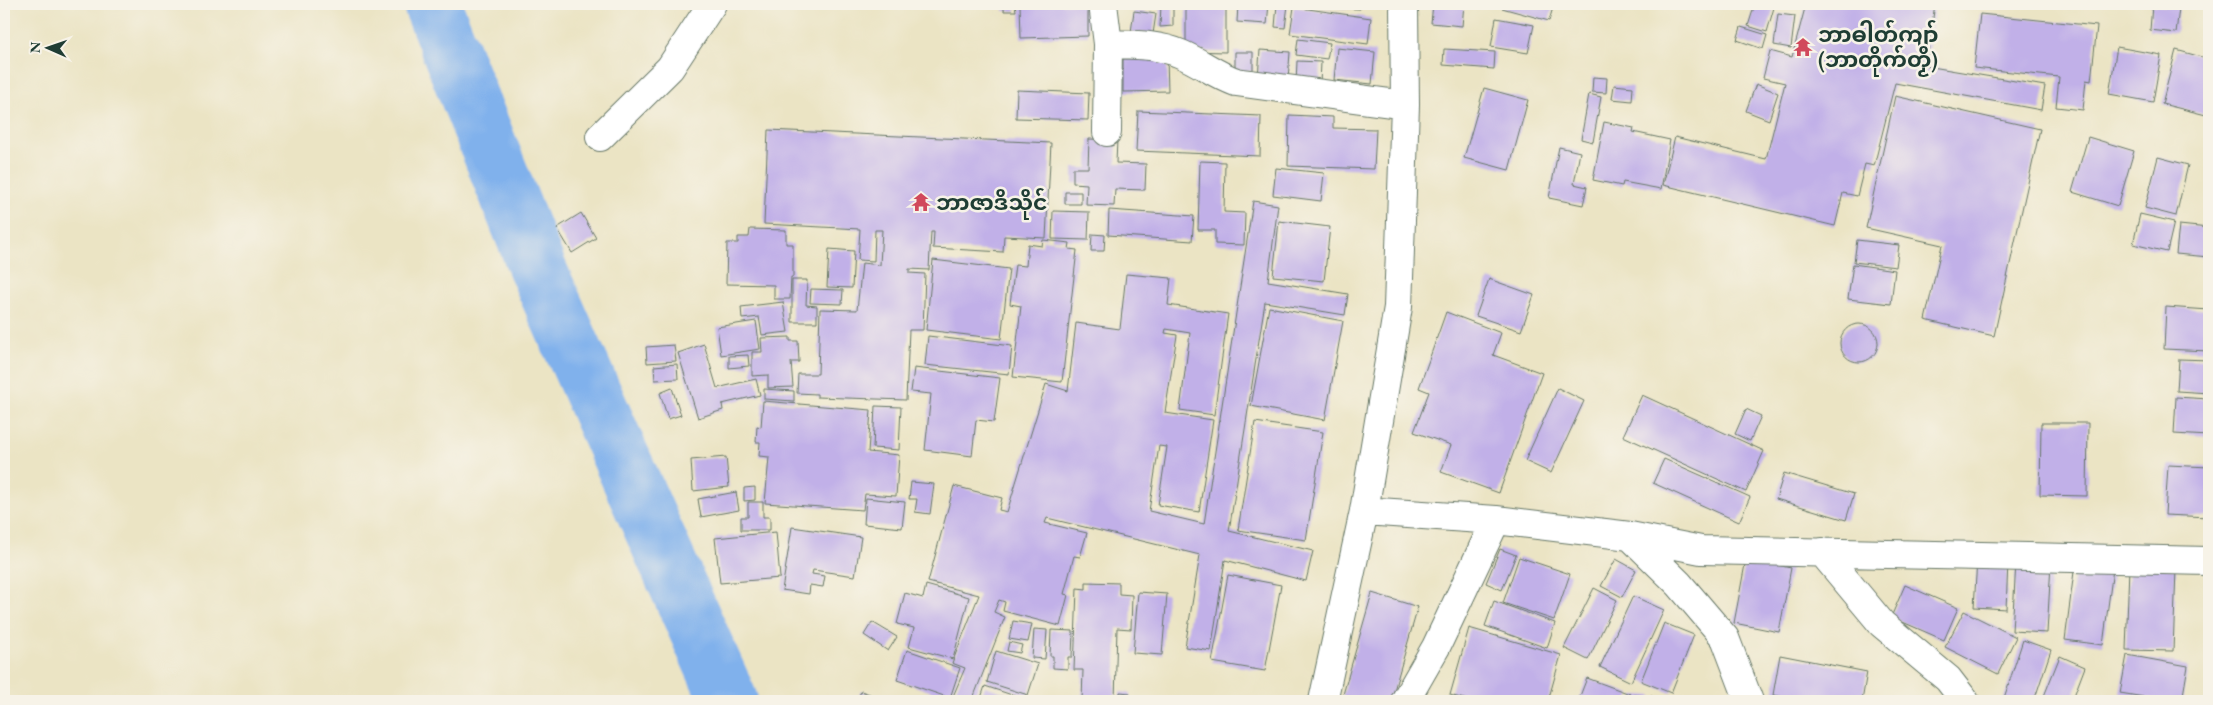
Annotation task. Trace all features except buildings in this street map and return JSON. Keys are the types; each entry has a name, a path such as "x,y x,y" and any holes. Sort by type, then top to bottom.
{"street":[{"path":"600,137 670,68 712,4"},
{"path":"1103,4 1108,44 1107,132"},
{"path":"1323,701 1364,511 1398,307 1405,105 1404,4"},
{"path":"1108,44 1153,46 1182,54 1218,75 1236,82 1405,105"},
{"path":"1364,511 1496,520 1630,536 1701,550 2209,561"},
{"path":"1405,701 1436,647 1496,520"},
{"path":"1630,536 1679,584 1725,638 1749,701"},
{"path":"1822,552 1882,624 1948,678 1965,701"}],"waterway":[{"path":"432,4 538,270 729,701"}],"place":[{"name":"ဘာဓါတ်ကျာ် (ဘာတိုက်တၟိ)","path":"1803,47"},
{"name":"ဘာဇာဒိသိုင်","path":"921,202"}]}
